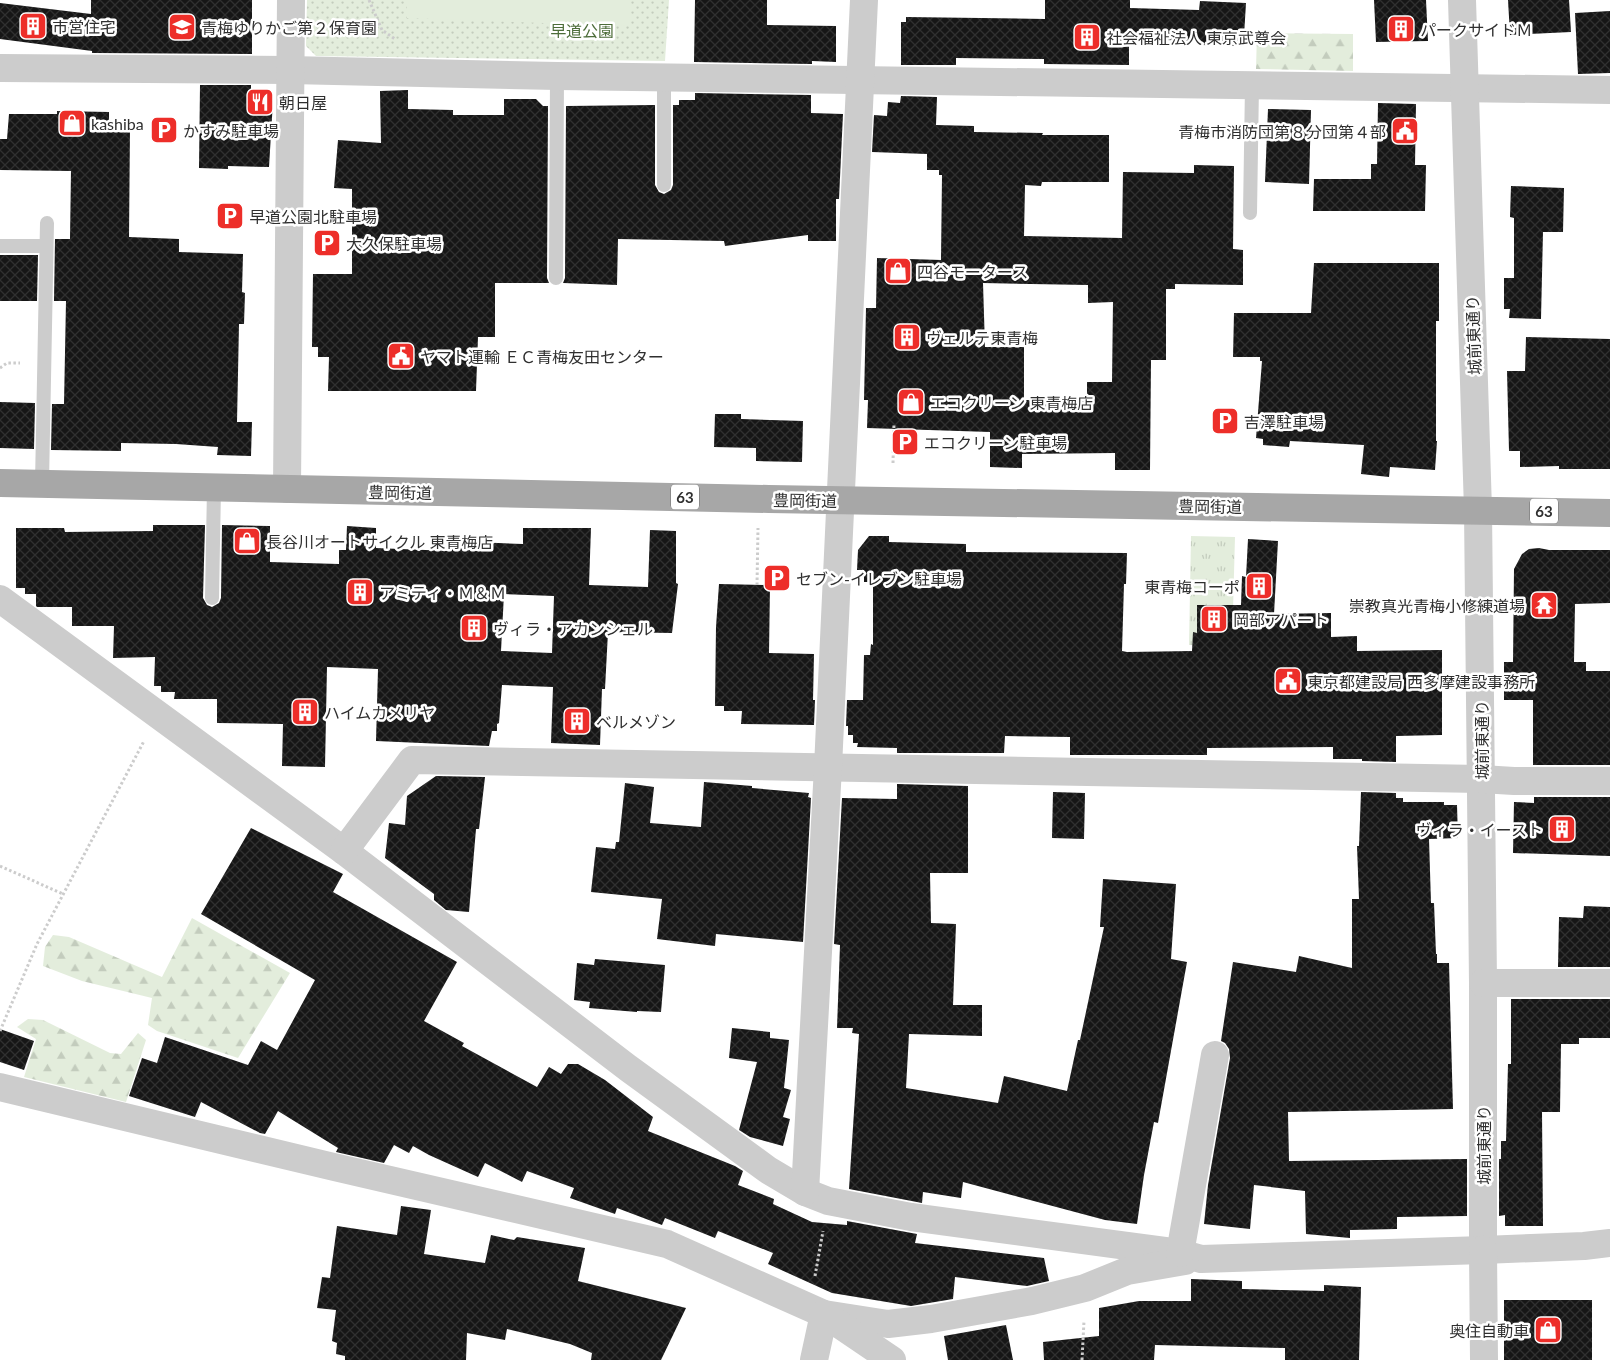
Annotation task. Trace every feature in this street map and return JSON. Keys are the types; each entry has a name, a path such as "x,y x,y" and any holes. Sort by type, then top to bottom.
{"main road":[{"name":"豊岡街道","path":"0,483 1610,513"}],"street":[{"path":"286,489 291,0"},
{"path":"817,1196 828,767 864,0"},
{"name":"城前東通り","path":"1462,0 1478,510 1483,983 1484,1360"},
{"path":"0,68 290,70 557,76 1610,90"},
{"path":"2,606 158,715 344,851 628,1068 768,1170 817,1196 911,1217 1191,1256 1483,1250 1584,1246 1610,1243"},
{"path":"344,851 412,760 1610,782"},
{"path":"1483,983 1610,983"},
{"path":"1191,1256 1215,1055"},
{"path":"0,1088 668,1244 824,1314 892,1360"},
{"path":"824,1314 888,1324 909,1322 1032,1301 1085,1288 1127,1271 1191,1256"},
{"path":"814,1360 824,1314"}],"lane":[{"path":"556,278 557,76"},
{"path":"664,77 664,185"},
{"path":"1250,213 1252,85"},
{"path":"42,483 47,223"},
{"path":"0,246 46,246"},
{"path":"212,598 214,488"}],"path":[{"path":"369,0 382,30 393,39 402,40"},
{"path":"893,463 894,424"},
{"path":"757,585 758,526"},
{"path":"0,1031 38,944 158,715"},
{"path":"0,866 64,894"},
{"path":"817,1196 813,1292 824,1314"},
{"path":"1082,1360 1085,1288"}],"green space":[{"name":"早道公園","path":"307,0 669,0 665,61 316,56 306,46"},
{"path":"407,0 630,0 629,26 407,18"},
{"path":"1257,33 1353,34 1353,71 1256,69"},
{"path":"1191,536 1235,537 1232,646 1189,645"},
{"path":"192,918 290,973 238,1058 157,1031 148,1025 152,998 82,981 43,966 45,947 53,935 69,937 162,977"},
{"path":"28,1019 43,1020 110,1053 121,1054 138,1033 146,1040 126,1102 24,1077 36,1039 17,1027"}],"building":[{"name":"青梅ゆりかご第２保育園","path":"91,0 252,0 252,54 92,53 92,51 0,39 0,3 91,14"},
{"path":"695,0 767,0 767,25 836,26 836,62 812,61 812,64 694,62"},
{"path":"1045,0 1130,0 1130,8 1199,10 1200,1 1246,3 1244,36 1238,36 1237,46 1201,45 1201,41 1129,39 1129,65 1044,64 1044,59 956,58 956,65 901,65 901,22 906,22 906,17 1045,19"},
{"name":"パークサイドＭ","path":"1374,0 1426,0 1428,41 1376,42"},
{"path":"1508,0 1569,0 1571,32 1510,35"},
{"path":"1610,11 1610,73 1578,74 1575,13"},
{"path":"200,85 251,85 251,90 261,90 273,101 269,167 228,166 228,169 199,168"},
{"path":"408,90 408,109 453,110 453,115 504,115 504,99 536,99 543,106 548,106 547,278 549,283 495,283 495,337 478,337 476,391 328,391 329,357 318,357 318,347 312,347 313,274 352,274 352,189 334,188 338,140 381,143 380,91"},
{"path":"695,93 811,95 811,113 843,114 839,199 836,199 836,241 808,241 808,235 725,246 724,241 618,239 617,285 563,283 565,278 566,106 655,105 655,185 659,192 664,194 671,190 673,185 673,105 679,105 679,100 695,100"},
{"path":"901,96 937,97 936,125 974,126 974,132 1109,135 1109,182 1042,182 1041,186 1025,185 1024,236 1122,238 1123,172 1194,173 1194,165 1234,166 1233,249 1243,250 1243,285 1175,284 1175,289 1166,289 1166,360 1151,360 1150,470 1115,470 1115,453 1022,454 1022,468 990,467 990,432 867,428 868,400 864,400 866,308 876,308 877,258 941,260 942,175 939,175 939,170 927,170 927,154 872,152 874,115 887,116 888,102 900,103","holes":["983,283 1088,285 1088,303 1113,302 1112,382 1087,382 1087,400 1024,400 1024,347 985,347"]},
{"path":"1378,103 1416,104 1415,165 1426,165 1425,211 1313,211 1314,179 1371,179 1371,164 1377,164"},
{"path":"1268,109 1311,110 1309,184 1265,182"},
{"path":"57,111 109,112 109,126 130,126 129,237 179,239 179,252 243,254 242,292 245,293 244,324 239,324 237,422 252,422 251,456 217,455 218,447 176,444 121,443 121,451 51,450 52,404 64,404 66,301 54,301 55,239 70,239 71,171 0,170 0,139 7,139 9,114 57,114"},
{"path":"1511,186 1564,188 1563,232 1543,232 1541,319 1509,318 1510,309 1504,309 1504,278 1514,278 1514,218 1510,217"},
{"path":"0,255 38,255 37,301 0,301"},
{"path":"1314,263 1439,263 1439,321 1436,321 1437,441 1435,470 1390,467 1389,477 1361,474 1364,445 1290,441 1289,447 1263,445 1263,439 1256,438 1262,361 1260,361 1260,357 1233,357 1234,313 1311,313"},
{"path":"1526,337 1610,339 1610,469 1559,469 1559,466 1520,467 1520,451 1509,451 1507,371 1525,371"},
{"path":"0,402 35,403 34,449 0,448"},
{"path":"715,414 741,414 741,419 803,421 802,462 756,461 756,448 714,447"},
{"path":"153,525 205,525 203,598 207,605 212,607 219,603 221,598 222,525 270,526 270,562 339,564 339,550 346,550 347,526 376,528 376,548 450,551 450,541 523,544 523,528 591,528 589,585 648,587 650,530 676,531 676,583 678,584 672,633 608,632 605,689 602,689 600,745 551,743 553,687 502,685 499,723 497,724 497,731 492,731 489,746 376,741 378,669 327,667 325,767 282,766 283,724 217,723 217,699 174,699 175,692 161,692 161,686 154,686 155,657 113,658 114,626 72,626 72,607 37,607 36,594 25,594 25,588 16,588 16,528 64,528 65,532 153,531","holes":["504,594 554,596 552,653 501,651"]},
{"path":"869,536 889,536 889,542 966,544 966,552 1127,553 1122,651 1127,652 1192,651 1193,632 1197,633 1197,605 1241,605 1242,576 1246,577 1248,539 1278,541 1274,614 1331,613 1331,637 1357,636 1357,651 1442,650 1442,735 1396,736 1396,762 1333,759 1333,747 1207,748 1207,755 1070,755 1070,737 1005,736 1004,753 897,753 897,748 857,747 858,743 853,743 853,735 848,735 848,726 846,726 847,700 863,700 864,655 870,655 871,644 873,645 873,582 864,582 864,570 857,570 858,550"},
{"path":"1529,549 1549,550 1610,550 1610,603 1575,604 1574,662 1586,662 1586,671 1610,671 1610,765 1533,765 1533,700 1504,700 1504,662 1513,662 1514,569 1522,554"},
{"path":"719,584 770,585 769,653 814,654 814,725 741,724 742,711 724,711 724,706 715,706 716,627"},
{"path":"436,776 485,777 479,829 476,829 469,912 446,910 434,900 434,894 385,858 389,823 405,825 407,796"},
{"path":"704,782 809,793 808,797 811,798 803,942 716,934 715,946 657,939 662,899 591,892 596,847 615,849 616,842 619,842 625,783 654,787 650,823 701,827"},
{"path":"897,784 968,786 968,873 930,873 931,923 956,924 953,1005 982,1005 982,1036 909,1034 906,1088 998,1103 1004,1076 1067,1091 1104,927 1100,927 1103,879 1176,884 1171,959 1187,962 1158,1123 1154,1122 1137,1224 1105,1220 963,1182 961,1198 923,1192 922,1203 849,1189 859,1034 852,1033 853,1028 837,1028 840,945 834,944 842,798 897,799"},
{"path":"1053,792 1085,793 1084,839 1052,838"},
{"path":"1361,792 1396,793 1396,798 1403,798 1403,802 1444,802 1444,805 1457,805 1458,838 1429,839 1431,903 1434,903 1437,963 1449,963 1453,1109 1288,1112 1289,1161 1467,1159 1467,1216 1397,1217 1397,1229 1350,1230 1350,1238 1306,1234 1305,1191 1254,1185 1250,1229 1204,1224 1208,1185 1230,1058 1229,1049 1221,1041 1233,962 1296,972 1299,956 1352,968 1352,899 1359,899 1357,846 1359,846"},
{"name":"ヴィラ・イースト","path":"1534,797 1610,797 1610,856 1513,853 1514,802 1534,803"},
{"path":"251,828 343,874 333,892 457,962 424,1021 464,1043 462,1046 537,1087 549,1067 561,1074 568,1064 578,1064 605,1080 653,1117 648,1131 735,1166 743,1171 738,1185 774,1199 773,1204 812,1222 847,1225 847,1221 917,1234 915,1243 1044,1258 1049,1281 1027,1286 955,1277 953,1299 911,1306 832,1293 768,1264 773,1253 718,1231 715,1238 665,1218 662,1225 617,1208 615,1214 570,1198 574,1188 527,1171 522,1182 485,1163 478,1177 413,1146 409,1153 394,1145 384,1163 336,1152 338,1148 278,1111 265,1134 201,1102 195,1117 129,1096 142,1058 157,1063 165,1037 248,1065 261,1041 277,1050 315,980 201,914"},
{"path":"1584,906 1610,907 1610,967 1558,967 1559,917 1583,918"},
{"path":"595,959 665,965 661,1012 589,1008 590,1002 574,1000 577,963 594,965"},
{"path":"1511,999 1610,999 1610,1038 1579,1038 1579,1044 1561,1044 1560,1112 1542,1112 1543,1226 1505,1226 1505,1215 1499,1216 1499,1159 1501,1159 1501,1141 1506,1141 1508,1064 1511,1064"},
{"path":"732,1028 770,1032 770,1038 789,1040 784,1088 791,1090 783,1117 790,1119 783,1146 750,1137 739,1130 757,1062 729,1058"},
{"path":"0,1029 34,1041 24,1070 0,1062"},
{"path":"401,1206 431,1210 424,1254 485,1263 491,1235 514,1240 517,1237 585,1248 578,1281 686,1308 661,1360 591,1360 592,1353 570,1344 507,1329 505,1340 467,1333 466,1360 345,1360 345,1356 336,1354 337,1343 332,1341 336,1310 317,1308 322,1277 330,1278 337,1226 397,1235"},
{"path":"1191,1279 1242,1281 1242,1289 1324,1291 1324,1285 1361,1287 1359,1360 1285,1360 1285,1348 1155,1345 1154,1360 1044,1360 1043,1342 1099,1336 1099,1308 1139,1301 1191,1301"},
{"name":"奥住自動車","path":"1504,1300 1592,1300 1592,1360 1504,1360"},
{"path":"1006,1325 1013,1360 948,1360 944,1336"}],"place":[{"name":"市営住宅","path":"33,26"},
{"name":"青梅ゆりかご第２保育園","path":"182,27"},
{"name":"パークサイドＭ","path":"1401,29"},
{"name":"社会福祉法人 東京武尊会","path":"1087,37"},
{"name":"朝日屋","path":"260,102"},
{"name":"kashiba","path":"72,123"},
{"name":"かすみ駐車場","path":"164,130"},
{"name":"青梅市消防団第８分団第４部","path":"1405,131"},
{"name":"早道公園北駐車場","path":"230,216"},
{"name":"大久保駐車場","path":"327,243"},
{"name":"四谷モータース","path":"898,271"},
{"name":"ヴェルテ東青梅","path":"907,337"},
{"name":"ヤマト運輸 ＥＣ青梅友田センター","path":"401,356"},
{"name":"エコクリーン 東青梅店","path":"911,402"},
{"name":"吉澤駐車場","path":"1225,421"},
{"name":"エコクリーン駐車場","path":"905,442"},
{"name":"長谷川オートサイクル 東青梅店","path":"247,541"},
{"name":"セブン-イレブン駐車場","path":"777,578"},
{"name":"東青梅コーポ","path":"1259,586"},
{"name":"アミティ・Ｍ＆Ｍ","path":"360,592"},
{"name":"崇教真光青梅小修練道場","path":"1544,605"},
{"name":"岡部アパート","path":"1214,619"},
{"name":"ヴィラ・アカンシェル","path":"474,628"},
{"name":"東京都建設局 西多摩建設事務所","path":"1288,681"},
{"name":"ハイムカメリヤ","path":"305,712"},
{"name":"ベルメゾン","path":"577,721"},
{"name":"ヴィラ・イースト","path":"1562,829"},
{"name":"奥住自動車","path":"1548,1330"}]}
